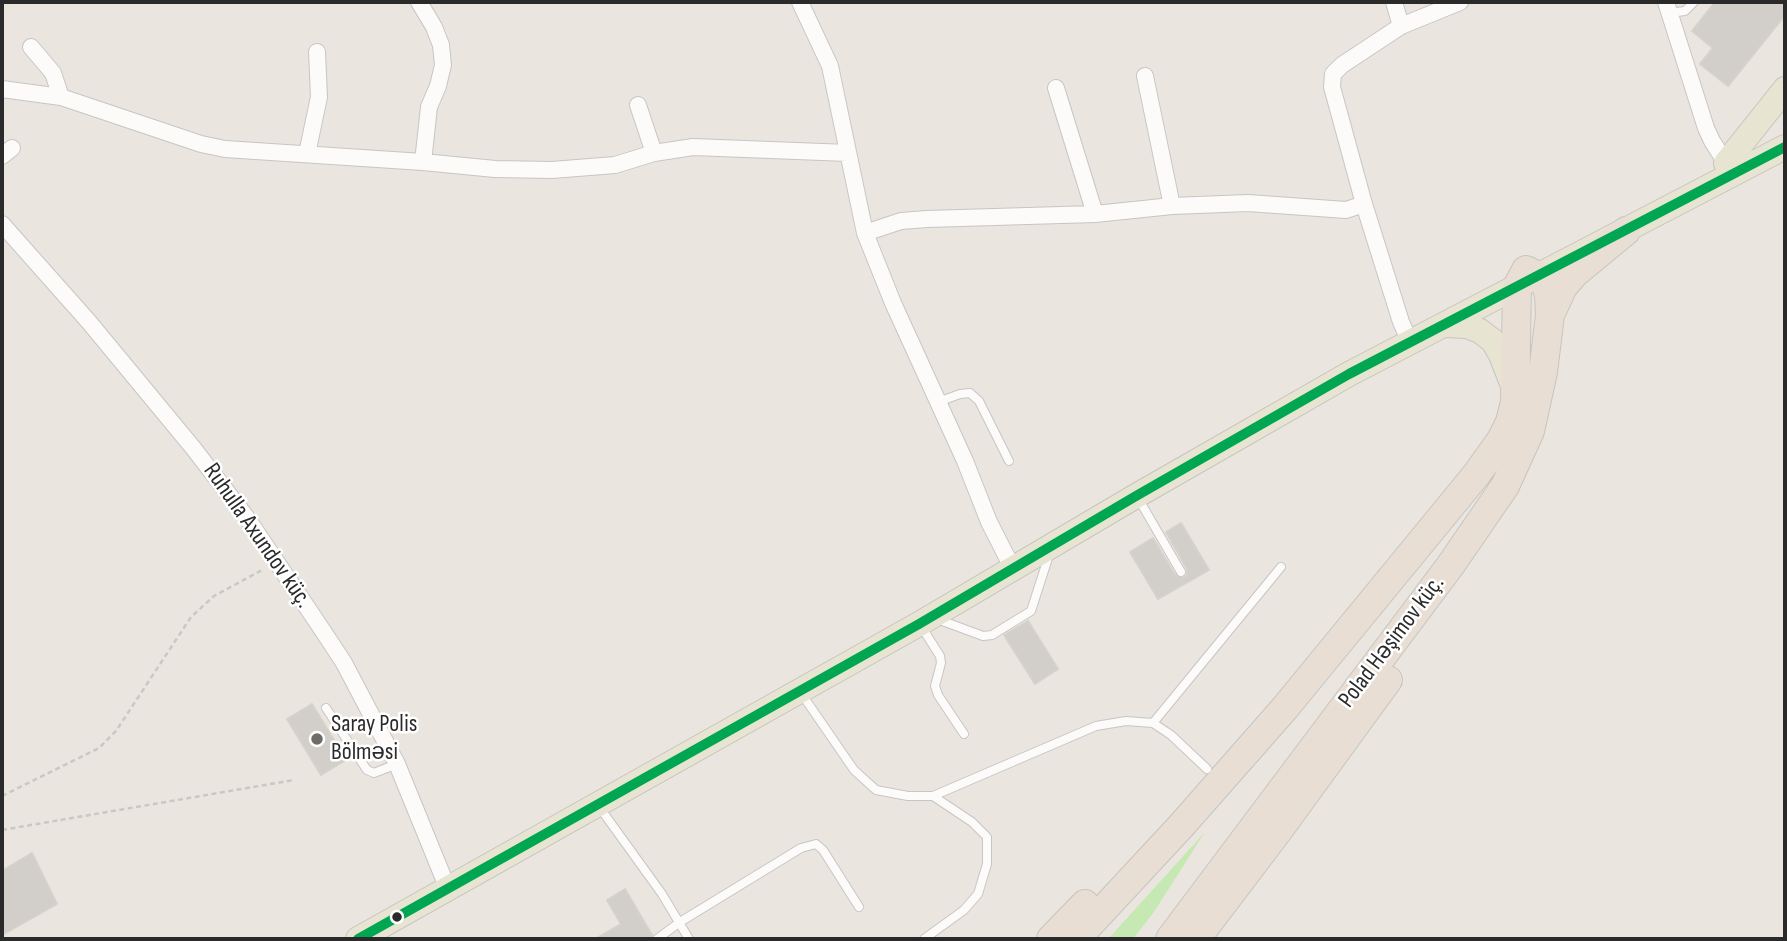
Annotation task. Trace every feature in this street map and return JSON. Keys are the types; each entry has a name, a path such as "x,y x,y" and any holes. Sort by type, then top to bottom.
{"highway":[{"path":"1550,315 1563,287 1574,274 1626,231"},
{"path":"1526,270 1543,279 1549,295 1550,315"},
{"name":"Polad Həşimov küç.","path":"1076,939 1181,827 1284,709 1476,475 1501,440 1510,422 1515,392 1515,297 1526,270"},
{"name":"Polad Həşimov küç.","path":"1170,939 1450,566 1506,486 1530,431 1543,372 1550,315"},
{"path":"1196,939 1430,622 1481,537 1506,486"},
{"path":"1051,939 1422,540"}],"main road":[{"path":"1726,163 1785,89"},
{"path":"359,939 925,620 1136,496 1415,339 1526,270 1785,131"},
{"path":"1415,339 1785,147"},
{"path":"1443,326 1467,326 1480,331 1493,341 1506,365 1515,392"}],"street":[{"path":"419,2 434,27 441,46 443,65 429,107 423,162"},
{"path":"800,2 830,66 865,233 989,522 1013,569"},
{"path":"1394,2 1401,26"},
{"path":"1415,339 1401,322 1364,204 1332,87 1333,74 1342,65 1401,26 1460,2"},
{"path":"1667,8 1706,128 1726,163"},
{"path":"31,47 53,72 61,97"},
{"path":"307,154 319,97 317,52"},
{"path":"1145,76 1172,206"},
{"path":"1056,88 1095,214"},
{"path":"2,89 61,97 201,144 225,149 495,169 552,170 615,165 654,153 693,147 848,153"},
{"path":"638,105 654,153"},
{"path":"865,233 901,221 927,219 1095,214 1172,206 1248,203 1346,210 1364,204"},
{"name":"Ruhulla Axundov küç.","path":"2,225 89,322 194,449 277,562 344,663 397,764 448,889"}],"lane":[{"path":"1667,8 1685,11 1694,2"},
{"path":"938,402 970,393 979,401 1009,461"},
{"path":"1136,496 1181,572"},
{"path":"925,620 983,636 992,635 1031,611 1052,546"},
{"path":"1153,723 1281,567"},
{"path":"925,620 940,656 941,663 935,686 938,695 964,734"},
{"path":"800,691 854,770 876,790 908,796 933,796 1096,726 1126,721 1153,723 1208,769"},
{"path":"326,708 367,770 374,773 397,764"},
{"path":"924,939 964,910 978,894 987,864 987,836 972,822 933,796"},
{"path":"598,805 680,922 689,939"},
{"path":"657,939 801,848 816,844 823,850 859,907"}],"path":[{"path":"2,796 99,748 116,732 191,617 214,596 277,562"},
{"path":"2,830 294,780"}],"green space":[{"path":"1205,832 1154,912 1133,939 1108,939"}],"building":[{"path":"1715,2 1785,2 1785,15 1728,86 1700,64 1713,48 1692,31"},
{"path":"1181,523 1209,570 1158,599 1130,552 1153,538 1175,575 1184,578 1187,569 1166,532"},
{"path":"1028,621 1058,669 1035,684 1004,635"},
{"path":"312,704 346,760 321,775 287,719"},
{"path":"32,853 57,904 2,935 2,871"},
{"path":"625,889 652,935 651,939 595,939 621,924 607,900"}],"transit line":[{"path":"358,939 919,624 1349,374 1785,147"}],"place":[{"name":"Saray Polis Bölməsi","path":"317,739"}]}
